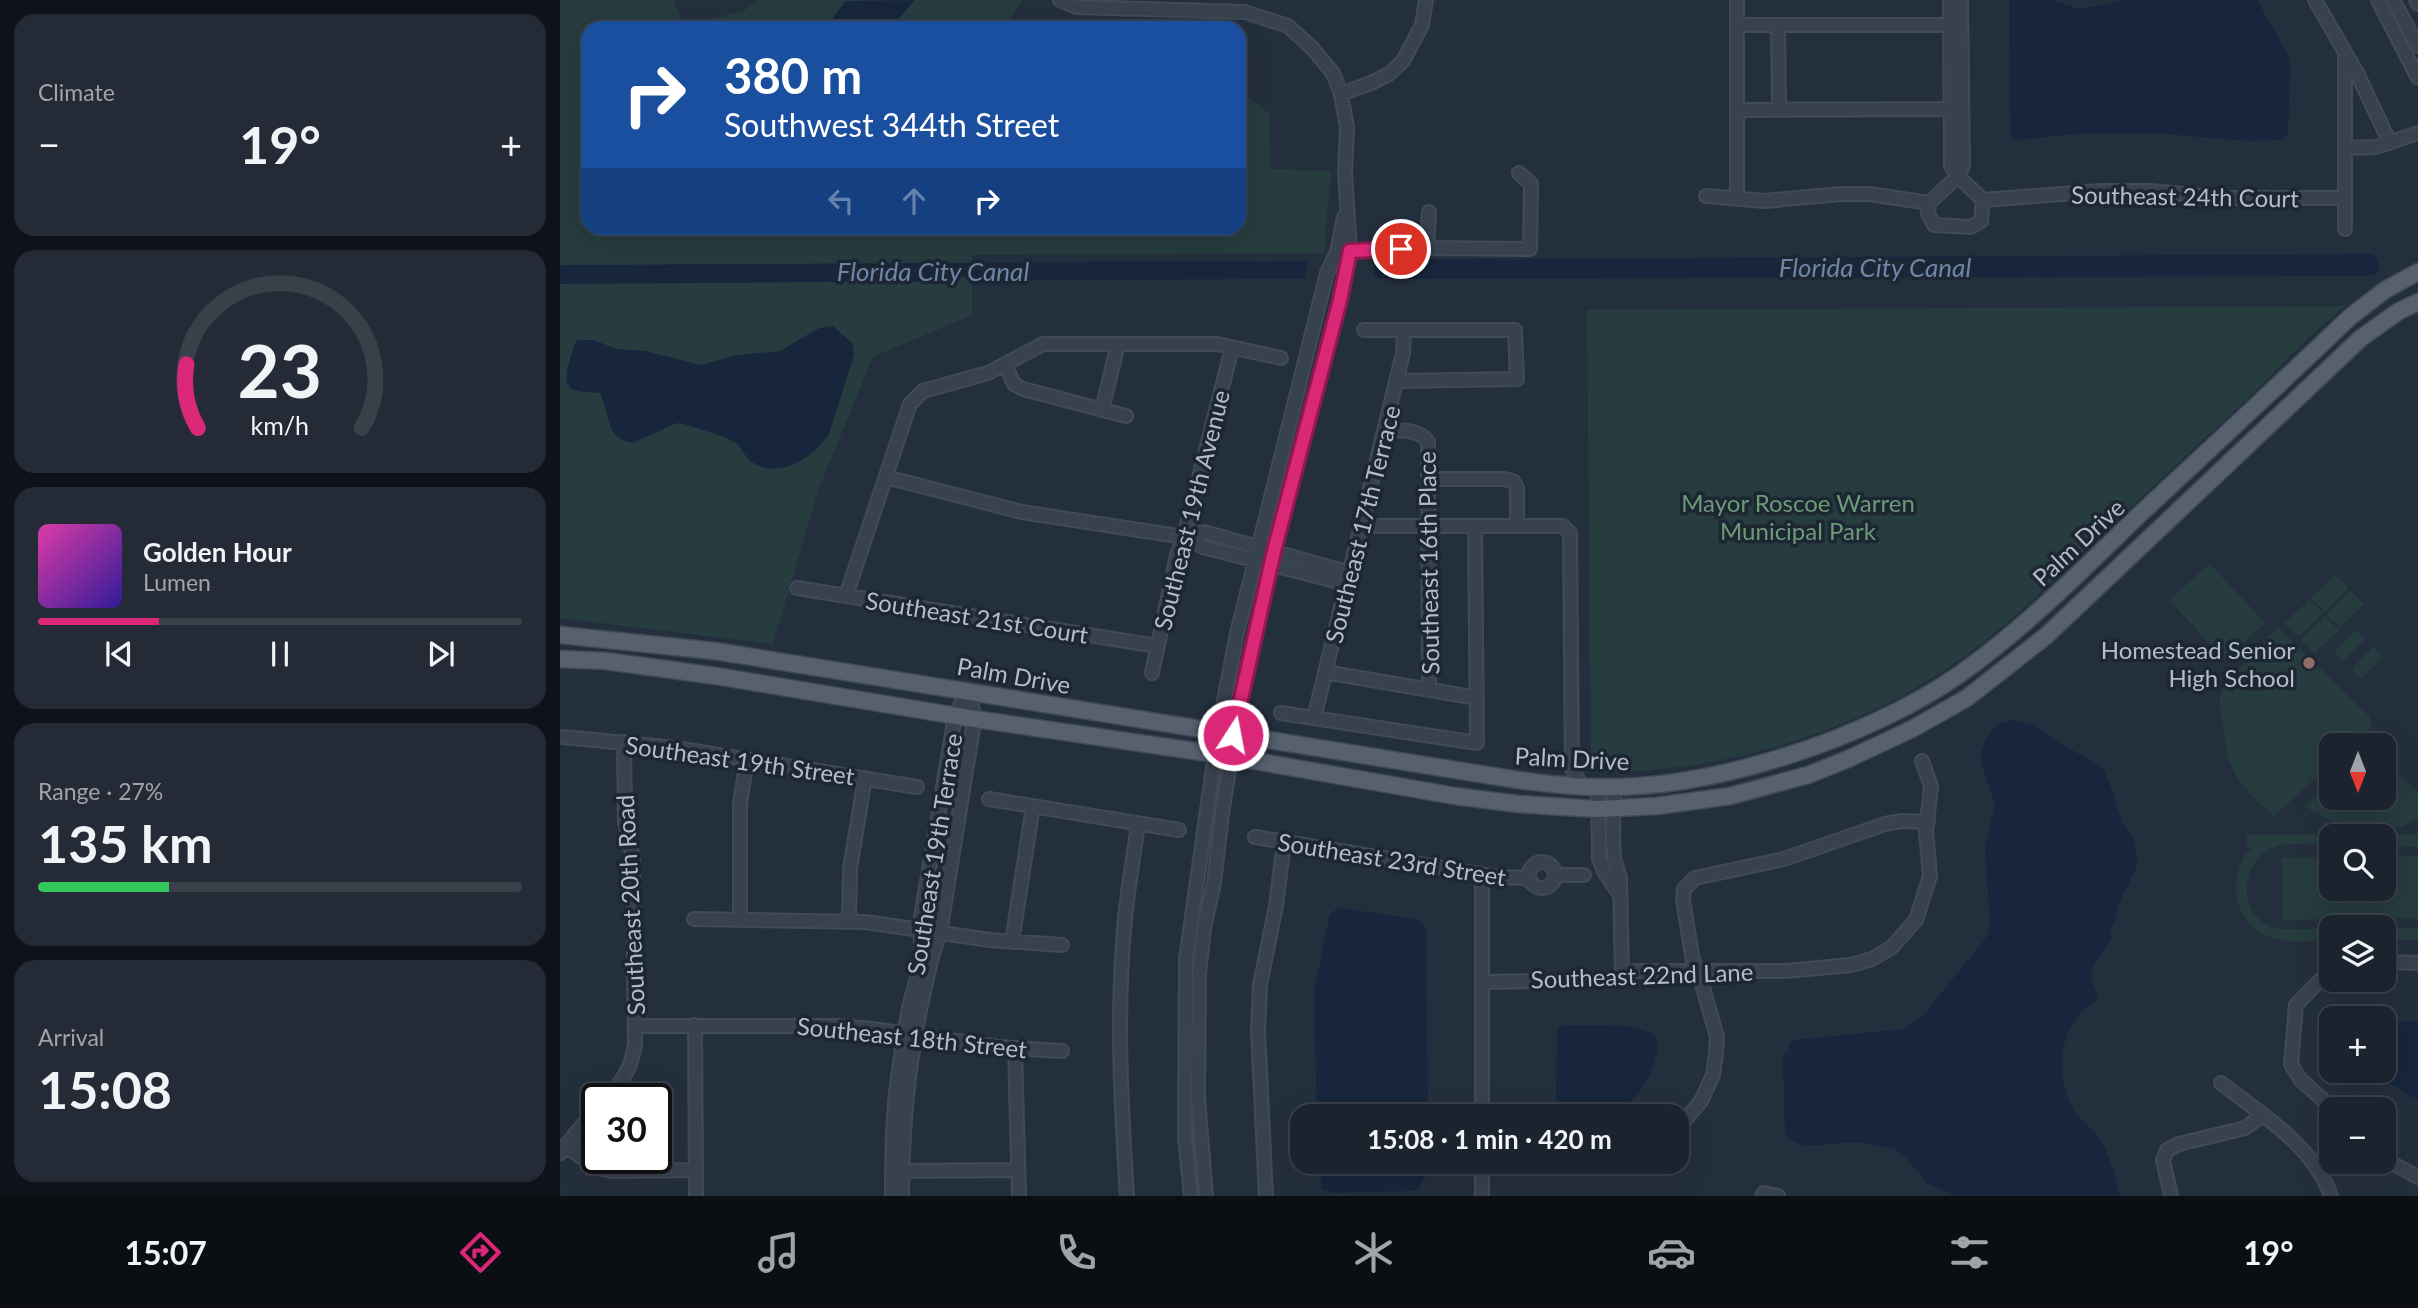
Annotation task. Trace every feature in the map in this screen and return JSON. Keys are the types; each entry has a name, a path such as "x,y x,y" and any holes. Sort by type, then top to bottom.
{"main road":[{"name":"Palm Drive","path":"560,635 715,651 1457,771 1562,784 1598,787 1660,783 1710,775 1797,754 1903,708 1960,674 2029,620 2350,317 2389,288 2418,272"},
{"path":"2389,288 2402,309"},
{"name":"Palm Drive","path":"560,659 607,661 716,676 1518,804 1606,809 1657,806 1730,796 1808,775 1902,734 1967,698 2046,636 2361,338 2402,309 2418,302"}],"street":[{"path":"1060,0 1076,7 1114,4 1245,12 1289,26 1334,73 1341,94 1347,127 1347,204 1340,300 1226,733"},
{"path":"1341,94 1380,78 1404,61 1422,25 1426,0"},
{"path":"1737,0 1737,198"},
{"path":"1950,0 1956,25"},
{"path":"1958,176 1929,203 1928,213 1934,225 1971,227 1981,221 1983,200 1951,166 1956,110 1956,25 1961,0"},
{"path":"2315,0 2345,52 2390,143"},
{"path":"2378,0 2418,78"},
{"path":"2393,0 2418,46"},
{"path":"1737,25 1956,25"},
{"path":"1778,25 1779,110"},
{"path":"2345,52 2346,229"},
{"path":"1737,110 1956,110"},
{"path":"2345,148 2376,147 2418,134"},
{"path":"1191,1196 1185,1137 1186,959 1223,756 1237,633 1327,273 1343,252 1427,248 1530,249 1531,184 1519,173"},
{"name":"Southeast 24th Court","path":"1983,200 2101,191 2151,191 2223,198 2346,198"},
{"path":"1706,196 1765,201 1869,194 1929,203"},
{"path":"1427,248 1429,212"},
{"path":"1364,330 1515,330 1517,379 1397,381"},
{"name":"Southeast 17th Terrace","path":"1314,718 1404,353 1404,330"},
{"path":"846,596 910,404 923,391 988,373 1043,344 1217,344 1281,358"},
{"path":"1102,410 1118,344"},
{"name":"Southeast 19th Avenue","path":"1152,673 1177,555 1184,537 1232,348"},
{"path":"1005,364 1014,384 1023,389 1126,416"},
{"name":"Southeast 16th Place","path":"1385,430 1417,432 1428,442 1429,690"},
{"path":"886,477 1022,512 1184,537 1203,547 1255,561 1349,579"},
{"path":"1428,479 1504,478 1513,481 1517,488 1517,526"},
{"path":"1361,526 1563,526 1570,533 1572,769 1562,784"},
{"path":"1281,713 1478,743 1475,526"},
{"path":"1184,537 1204,532 1274,551 1349,579"},
{"name":"Southeast 21st Court","path":"797,588 1157,646"},
{"path":"1325,672 1477,698"},
{"name":"Southeast 19th Terrace","path":"910,1034 923,943 919,929 956,716 968,690"},
{"name":"Southeast 19th Terrace","path":"902,1196 897,1171 895,1099 932,952 940,933 975,719 968,690"},
{"name":"Southeast 19th Street","path":"563,737 624,742 747,759 917,787"},
{"name":"Southeast 20th Road","path":"620,1083 632,1063 636,1026 633,858 625,822 624,742"},
{"path":"1206,1196 1198,1098 1199,974 1204,928 1214,883 1223,756"},
{"path":"740,919 740,804 747,759"},
{"name":"Southeast 22nd Lane","path":"1482,982 1605,980 1636,971 1785,971 1851,965 1872,959 1892,947 1916,920 1930,876 1926,832 1931,786 1922,761"},
{"path":"1572,769 1598,787 1606,809 1614,859 1620,878 1622,975"},
{"path":"849,921 850,869 865,778"},
{"path":"989,799 1179,830"},
{"path":"1012,942 1033,806"},
{"path":"1689,1115 1701,1101 1713,1075 1717,1037 1693,961 1683,900 1684,889 1689,882 1695,878 1784,859 1885,824 1928,821"},
{"path":"1128,1196 1121,1054 1123,956 1125,920 1139,824"},
{"name":"Southeast 23rd Street","path":"1255,837 1482,875 1529,878"},
{"path":"1266,1196 1258,1030 1260,985 1276,906 1284,842"},
{"path":"1540,862 1552,866 1555,875 1552,883 1546,887 1537,887 1529,878 1532,866 1540,862"},
{"path":"1482,875 1482,1104"},
{"path":"1555,875 1584,875"},
{"path":"924,901 944,905"},
{"path":"694,919 849,921 1012,942 1062,945"},
{"path":"2396,962 2418,963"},
{"path":"2319,981 2296,1005 2291,1064 2300,1079 2320,1097"},
{"path":"695,1025 696,1196"},
{"name":"Southeast 18th Street","path":"636,1026 814,1025 1062,1051"},
{"path":"1015,1048 1019,1196"},
{"path":"2221,1083 2279,1128 2319,1170 2331,1196"},
{"path":"2171,1196 2164,1154 2179,1144 2245,1128 2263,1115"},
{"path":"581,1127 563,1150 597,1168 612,1171 696,1170"},
{"path":"2396,1165 2418,1177"},
{"path":"897,1171 1018,1170"},
{"name":"Southeast 19th Terrace","path":"892,1196 897,1171"},
{"path":"1482,1174 1482,1196"},
{"path":"1762,1196 1764,1193 1777,1196"}],"green space":[{"path":"560,0 673,0 684,21 581,21 581,235 1246,235 1246,95 1269,114 1271,169 1331,171 1324,253 972,255 972,315 873,357 819,488 773,644 560,618"},
{"path":"757,0 1022,0 1008,21 704,21 745,10"},
{"name":"Mayor Roscoe Warren Municipal Park","path":"2346,306 2305,341 2242,404 2020,611 1981,644 1938,674 1893,700 1846,722 1797,740 1695,765 1591,773 1587,310"},
{"path":"2210,564 2265,623 2225,660 2169,600"},
{"path":"2335,575 2349,588 2325,612 2311,598"},
{"path":"2350,590 2364,604 2340,627 2326,614"},
{"path":"2309,600 2323,613 2299,637 2285,623"},
{"path":"2325,616 2339,630 2315,653 2301,640"},
{"path":"2278,628 2369,716 2372,723 2366,733 2319,733 2319,775 2274,816 2244,787 2232,767 2225,742 2220,702 2228,682"},
{"path":"2355,630 2365,639 2343,661 2334,652"},
{"path":"2373,647 2383,656 2361,679 2352,669"},
{"path":"2396,771 2418,793 2418,818 2396,828 2396,824 2338,824 2304,806 2319,793 2319,810 2396,810"},
{"path":"2396,834 2418,834 2418,847 2396,846"},
{"path":"2247,835 2319,835 2319,845 2282,845 2268,850 2251,870 2247,896 2259,919 2271,927 2292,930 2319,929 2319,940 2281,940 2253,927 2244,916 2236,889 2243,860 2252,847 2247,847"},
{"path":"2418,856 2418,918 2396,918 2396,915 2319,915 2319,919 2282,920 2282,858 2319,857 2319,901 2396,901 2396,857"},
{"path":"2396,928 2418,928 2418,940 2396,940"}],"water":[{"path":"915,0 896,21 831,21 845,1"},
{"path":"2009,0 2052,0 2080,9 2125,0 2257,0 2287,53 2290,67 2288,135 2281,140 2248,141 2154,133 2078,134 2014,140 2010,135"},
{"name":"Florida City Canal","path":"2372,254 2377,258 2380,269 2377,274 2366,276 1381,279 1373,276 1375,263 1379,260"},
{"name":"Florida City Canal","path":"1308,261 1305,279 981,280 961,277 957,281 560,284 560,265"},
{"path":"833,326 853,344 854,355 829,434 815,450 787,467 766,468 755,464 733,441 680,423 633,443 624,441 613,431 600,393 572,389 567,381 569,361 577,340 594,340 616,349 645,351 701,365 737,355 780,351 819,328"},
{"path":"2011,720 2031,724 2103,769 2123,824 2135,842 2135,871 2118,905 2110,932 2112,937 2093,970 2092,979 2097,999 2074,1021 2065,1043 2062,1067 2070,1102 2077,1116 2096,1133 2102,1143 2112,1165 2120,1196 1957,1196 1928,1184 1903,1154 1895,1149 1857,1142 1805,1146 1791,1141 1785,1133 1783,1062 1784,1055 1790,1050 1788,1045 1793,1040 1904,1029 1924,1014 1988,934 1990,923 1985,848 1995,804 1981,763 1981,754 1985,741 1996,725"},
{"path":"1341,908 1414,919 1422,922 1426,928 1428,1104 1317,1104 1314,993 1329,917"},
{"path":"2396,1021 2418,1022 2418,1100 2390,1083 2396,1083"},
{"path":"1564,1025 1626,1026 1654,1034 1657,1053 1645,1084 1627,1104 1559,1104 1556,1098 1558,1028"},
{"path":"1320,1174 1426,1174 1416,1191 1332,1193 1322,1189"}],"place":[{"name":"Homestead Senior High School","path":"2309,663"}],"route":[{"path":"1233,735 1274,551 1340,300 1350,251 1401,249"}]}
